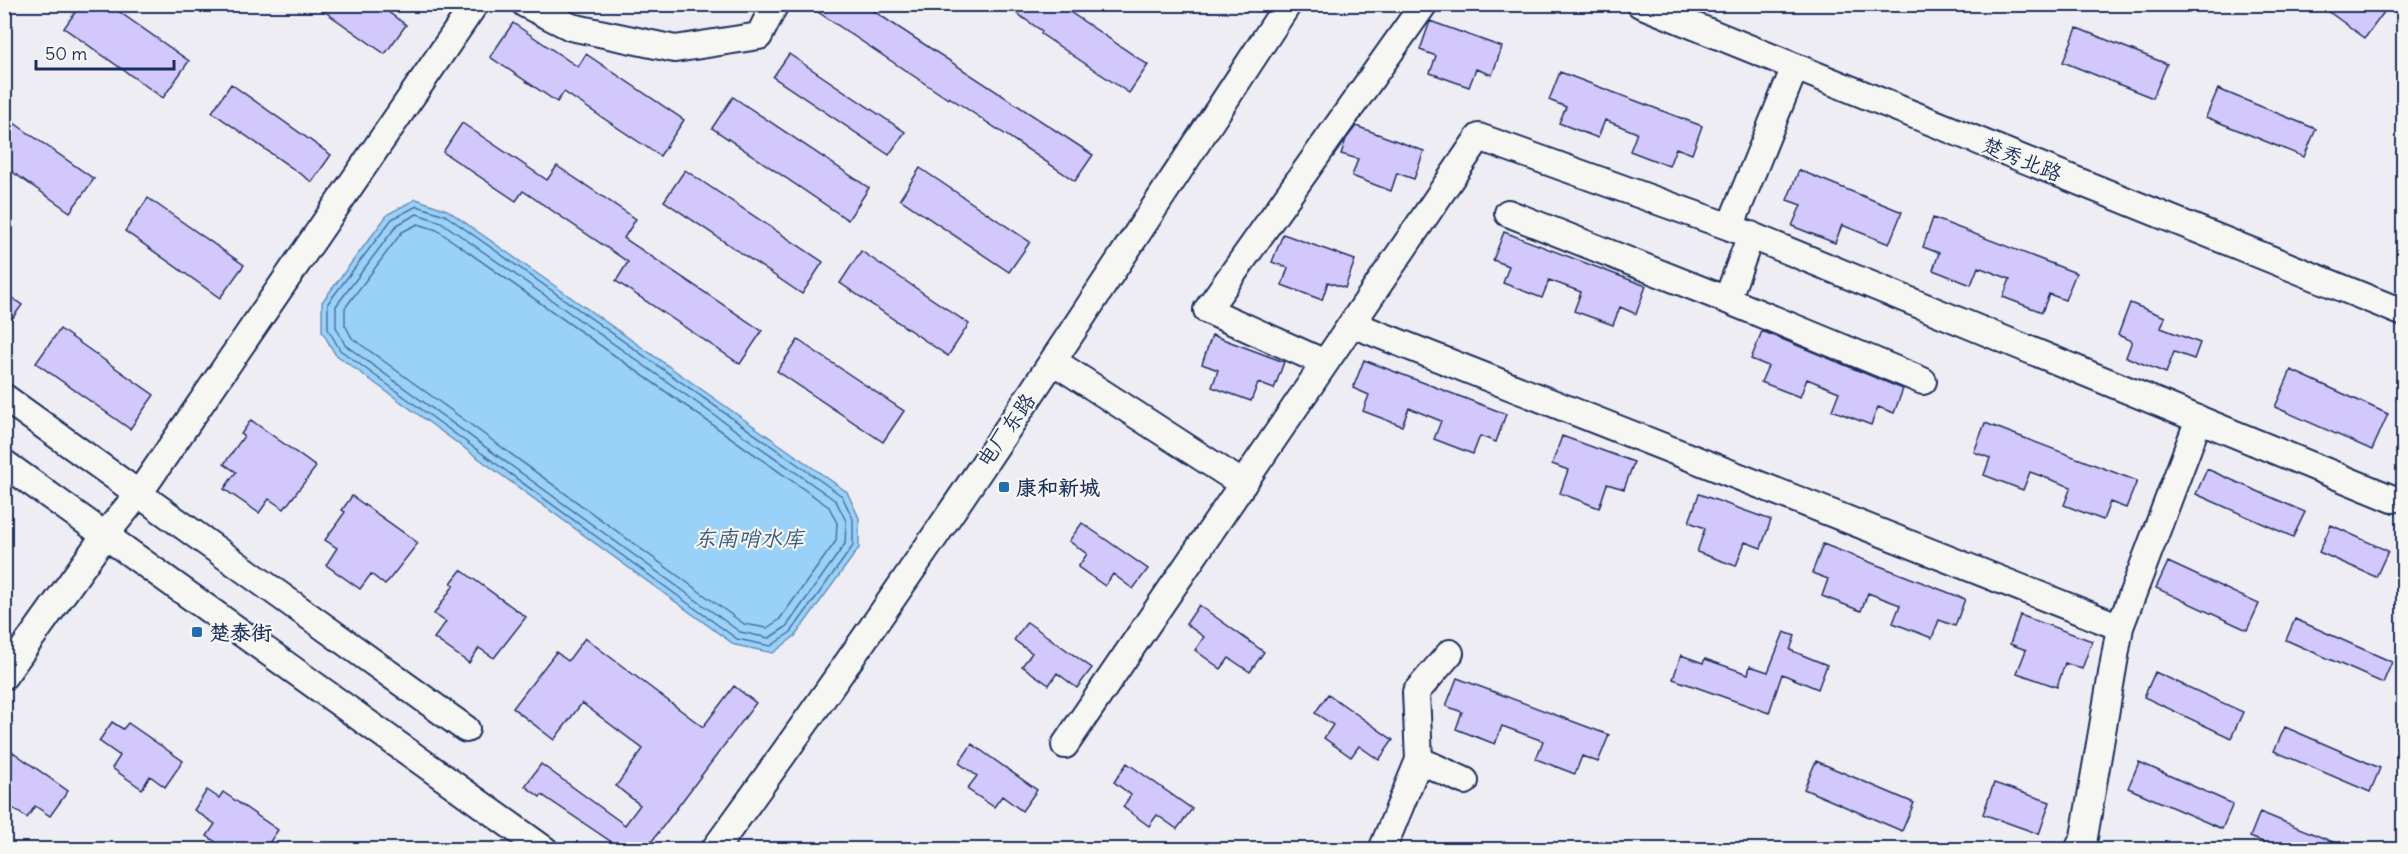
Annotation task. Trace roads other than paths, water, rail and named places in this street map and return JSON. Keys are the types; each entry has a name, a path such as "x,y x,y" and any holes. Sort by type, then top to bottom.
{"street":[{"path":"4,676 105,535 140,492 475,4"},
{"path":"525,4 571,27 675,50 759,36 776,4"},
{"name":"电厂东路","path":"714,849 780,759 1053,361 1288,4"},
{"path":"1325,363 1207,310 1424,4"},
{"name":"楚秀北路","path":"1640,4 2403,313"},
{"path":"1727,300 1740,231 1795,67"},
{"path":"1065,745 1479,137 1740,231 2393,499"},
{"path":"1508,213 1923,381"},
{"path":"1352,324 2120,627"},
{"path":"1053,361 1243,484"},
{"path":"4,397 140,492 466,729"},
{"path":"2078,849 2084,837 2120,627 2199,419"},
{"path":"4,463 545,849"},
{"path":"1382,849 1419,760 1416,692 1450,653"},
{"path":"1419,760 1465,781"}],"water":[{"name":"东南哨水库","path":"416,199 447,210 847,492 859,518 859,548 795,636 773,653 735,645 335,354 322,331 322,302 388,214"}],"place":[{"name":"康和新城","path":"1004,487"},
{"name":"楚泰街","path":"197,632"}]}
